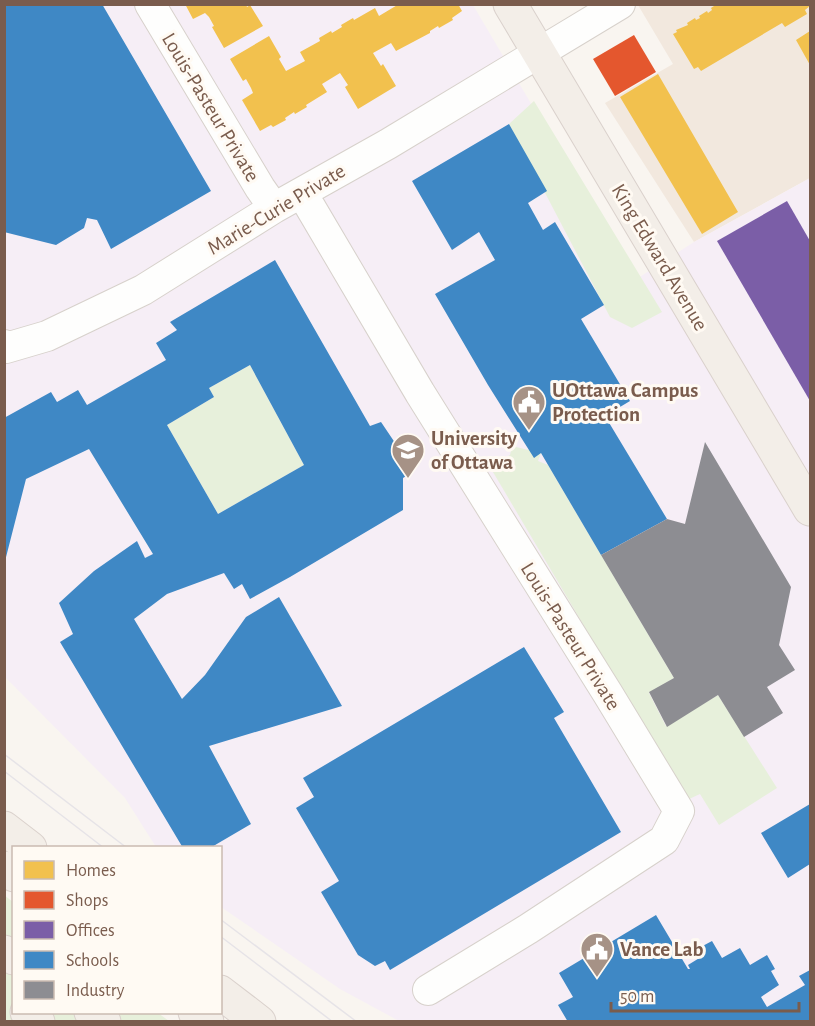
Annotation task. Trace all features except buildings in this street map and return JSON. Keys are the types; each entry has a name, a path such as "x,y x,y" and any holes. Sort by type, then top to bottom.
{"main road":[{"name":"King Edward Avenue","path":"510,4 810,508"},
{"path":"4,828 27,846"},
{"path":"222,994 259,1022"}],"street":[{"name":"Louis-Pasteur Private","path":"150,4 274,208"},
{"name":"Marie-Curie Private","path":"5,346 47,336 142,290 274,208 416,128 620,4"},
{"name":"Louis-Pasteur Private","path":"302,193 420,393 679,811 664,840 528,929 428,990"}],"shaded area":[{"name":"University of Ottawa","path":"4,5 473,5 635,280 694,242 810,178 810,1021 399,1021 340,989 222,908 222,846 155,846 125,798 5,677"},
{"path":"638,5 810,5 810,178 694,242 605,103 673,64"}],"green space":[{"path":"534,101 662,312 632,328 610,317 509,124"},
{"path":"250,365 304,465 218,514 167,425 214,397 209,388"},
{"path":"512,446 541,453 538,461 548,465 674,678 649,693 666,726 718,695 777,788 719,825 700,794 687,800 490,467 510,455"},
{"path":"4,895 12,901 12,1014 159,1014 169,1021 5,1021"}],"tram line":[{"path":"4,754 124,846"},
{"path":"4,771 101,846"},
{"path":"222,921 357,1022"},
{"path":"222,938 333,1022"}],"place":[{"name":"UOttawa Campus Protection","path":"529,431"},
{"name":"University of Ottawa","path":"408,479"},
{"name":"Vance Lab","path":"597,978"}]}
